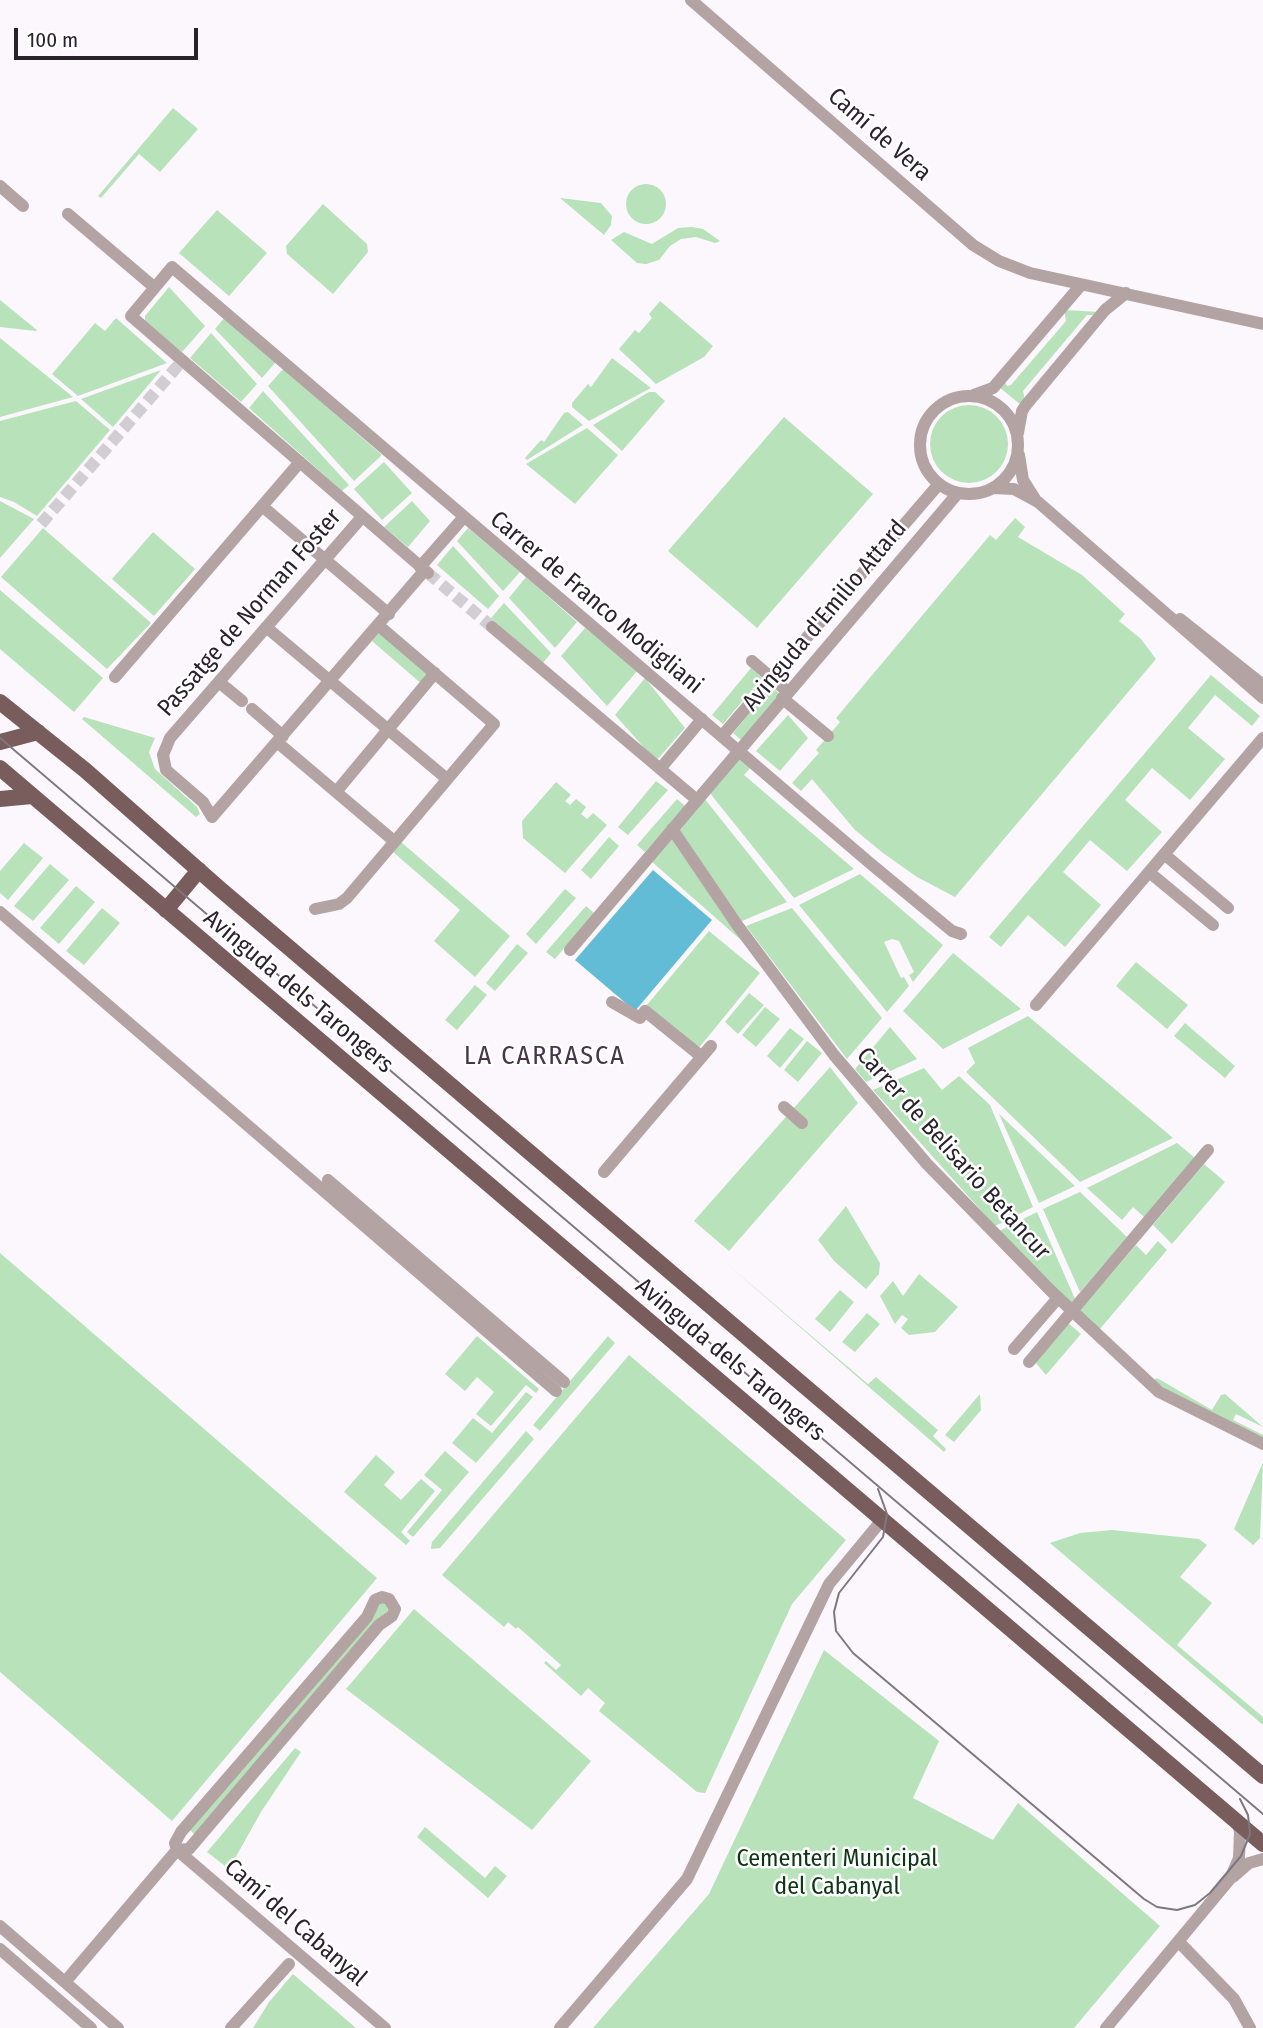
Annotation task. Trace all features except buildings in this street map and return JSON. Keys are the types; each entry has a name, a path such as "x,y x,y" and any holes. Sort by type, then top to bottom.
{"main road":[{"name":"Avinguda dels Tarongers","path":"0,702 1263,1776"},
{"path":"0,742 38,732"},
{"name":"Avinguda dels Tarongers","path":"0,768 1263,1844"},
{"path":"0,799 32,796"},
{"name":"Avinguda dels Tarongers","path":"166,910 199,870"}],"street":[{"name":"Camí de Vera","path":"691,0 973,245 999,261 1054,278 1263,324"},
{"path":"0,186 23,206"},
{"path":"68,214 154,287 131,316 424,570"},
{"name":"Carrer de Franco Modigliani","path":"154,287 172,267 463,518 702,719"},
{"path":"1054,278 1067,295 1064,305"},
{"path":"1018,451 1005,479 993,488 982,492 958,493 939,484 923,462 921,435 926,423 942,404 993,388 1064,305 1088,286 1103,296 1105,310"},
{"path":"1038,502 1023,480 1018,451 1022,411 1105,310 1126,293"},
{"path":"970,396 996,404 1014,424 1018,437"},
{"path":"115,677 300,463"},
{"name":"Avinguda d'Emilio Attard","path":"722,736 939,484"},
{"path":"993,488 1014,489 1038,502 1263,698"},
{"name":"Avinguda d'Emilio Attard","path":"570,950 958,493"},
{"path":"262,506 389,614"},
{"name":"Passatge de Norman Foster","path":"280,739 212,817 203,802 166,769 163,755 170,738 362,516"},
{"path":"280,739 389,614 463,518"},
{"path":"1146,595 1211,642 1263,685"},
{"path":"315,909 339,904 347,898 494,724 378,625"},
{"path":"492,626 697,800"},
{"path":"267,627 447,779"},
{"path":"1213,656 1224,659 1263,692"},
{"path":"752,661 828,736"},
{"path":"336,792 435,673"},
{"path":"219,682 247,705 336,792 394,841"},
{"path":"660,769 702,719 951,931 961,934"},
{"path":"1036,1005 1263,738"},
{"name":"Carrer de Belisario Betancur","path":"672,829 738,926 861,1089 927,1164 1058,1298 1159,1392 1263,1444"},
{"path":"1157,863 1228,908"},
{"path":"1157,863 1213,925"},
{"path":"0,912 560,1386 328,1180"},
{"path":"612,1002 640,1018 645,1011 702,1057"},
{"path":"604,1172 711,1046"},
{"path":"784,1107 802,1123"},
{"path":"1029,1362 1208,1150"},
{"path":"1014,1349 1058,1298"},
{"path":"560,2028 687,1880 829,1584 882,1520"},
{"path":"65,1982 177,1850 189,1849 379,1625 392,1616 395,1609 389,1599 375,1600 367,1617 181,1832 175,1843 177,1850"},
{"path":"1230,1879 1239,1858 1240,1831 1237,1822"},
{"name":"Camí del Cabanyal","path":"177,1850 385,2028"},
{"path":"1106,2028 1230,1879 1249,1863 1263,1859"},
{"path":"0,1926 118,2028"},
{"path":"1179,1942 1234,1999 1250,2028"},
{"path":"0,1949 91,2028"},
{"path":"231,2028 289,1964"}],"green space":[{"path":"173,108 198,129 160,172 139,154 101,198 98,196"},
{"path":"646,184 660,190 666,204 660,218 646,224 632,218 626,204 632,190"},
{"path":"560,198 601,203 612,216 611,225 604,235"},
{"path":"323,204 367,244 368,252 333,294 287,254 286,246"},
{"path":"217,210 267,253 229,296 179,253"},
{"path":"678,228 703,229 720,241 715,243 696,237 681,239 670,246 659,260 646,264 637,263 611,240 624,232 652,244"},
{"path":"169,287 205,326 182,352 145,322 145,316"},
{"path":"0,300 37,330 0,327"},
{"path":"660,301 713,346 704,357 656,384 619,349 635,330 639,333 652,318 649,314"},
{"path":"1064,310 1100,312 1095,319 1093,315 1087,315 1023,391 1025,400 1021,405 999,387 1004,380 1007,386 1011,385 1066,321"},
{"path":"116,318 167,363 78,396 52,374 95,323 105,331"},
{"path":"224,318 276,362 262,378 215,329"},
{"path":"211,333 257,384 241,402 190,358"},
{"path":"0,338 73,397 0,417"},
{"path":"612,358 651,388 589,421 572,407 572,403 588,384 591,387"},
{"path":"283,369 382,455 354,481 268,386"},
{"path":"161,370 113,427 81,399"},
{"path":"263,391 349,485 342,491 249,408"},
{"path":"649,392 655,392 665,401 622,451 593,425"},
{"path":"76,401 110,430 37,516 0,497 0,421"},
{"path":"969,405 984,408 996,417 1005,429 1008,444 1005,459 996,471 984,480 969,483 954,480 942,471 933,459 930,444 933,429 942,417 954,408"},
{"path":"568,412 583,425 527,460 525,458 541,440 544,442 564,413"},
{"path":"784,417 873,494 757,628 668,551"},
{"path":"587,428 618,455 575,504 526,464"},
{"path":"384,462 412,493 382,520 354,489"},
{"path":"0,501 34,519 0,558"},
{"path":"412,501 430,521 408,547 384,527"},
{"path":"1015,518 1025,527 1018,537 1082,575 1125,614 1119,621 1141,639 1156,659 955,897 917,877 855,830 812,779 801,791 792,783 819,753 816,750 840,722 836,718 990,535 996,540"},
{"path":"43,528 151,623 107,669 1,577"},
{"path":"468,528 520,572 503,591 457,541"},
{"path":"153,532 195,569 154,616 112,579"},
{"path":"453,546 499,596 488,609 437,565"},
{"path":"526,577 577,622 555,648 509,598"},
{"path":"0,590 103,678 74,712 0,649"},
{"path":"504,603 551,653 543,663 491,618"},
{"path":"585,628 638,670 607,706 561,656"},
{"path":"379,630 430,674 423,685 372,641"},
{"path":"751,668 762,678 723,724 712,715"},
{"path":"1211,675 1260,716 1252,726 1215,695 1188,728 1225,759 1190,800 1152,768 1125,800 1162,832 1127,871 1090,840 1063,872 1101,905 1065,947 1028,915 1001,947 989,937"},
{"path":"645,678 685,728 656,761 615,715"},
{"path":"772,687 780,694 741,740 733,733"},
{"path":"788,715 808,738 780,771 756,751"},
{"path":"84,717 155,738 149,752 155,769 197,807 200,814 196,817 82,719"},
{"path":"740,758 751,767 744,775 854,869 794,898 709,792"},
{"path":"656,781 668,790 628,835 618,827"},
{"path":"556,782 571,795 565,801 570,805 576,799 586,807 581,814 587,819 593,813 607,825 565,873 523,838 522,821"},
{"path":"704,798 787,902 742,921 678,828"},
{"path":"677,799 685,806 645,852 637,845"},
{"path":"609,837 619,846 591,879 581,870"},
{"path":"670,837 742,941 651,861"},
{"path":"401,842 510,936 475,977 434,941 460,910 393,852"},
{"path":"24,843 43,858 8,900 0,893 0,871"},
{"path":"50,864 69,880 33,921 14,906"},
{"path":"860,874 943,945 913,982 909,975 914,972 899,941 892,939 884,942 901,978 904,977 909,986 887,1012 799,905"},
{"path":"76,886 95,902 59,944 40,928"},
{"path":"565,889 576,898 536,944 526,934"},
{"path":"586,906 594,913 555,959 546,952"},
{"path":"102,908 120,923 84,965 66,951"},
{"path":"792,908 882,1018 847,1059 746,926"},
{"path":"709,931 760,973 698,1049 646,1006"},
{"path":"517,944 528,953 495,991 486,983"},
{"path":"953,953 1021,1009 943,1049 903,1011"},
{"path":"1136,962 1188,1005 1167,1029 1116,986"},
{"path":"475,985 487,995 457,1030 445,1020"},
{"path":"749,993 764,1005 738,1034 725,1022"},
{"path":"765,1007 780,1019 756,1047 742,1035"},
{"path":"1028,1016 1173,1138 1080,1182 966,1072 975,1063 968,1048"},
{"path":"1185,1023 1235,1066 1225,1078 1174,1036"},
{"path":"890,1027 917,1059 866,1082 855,1069"},
{"path":"790,1028 804,1039 780,1068 767,1056"},
{"path":"807,1041 822,1053 798,1082 784,1070"},
{"path":"830,1067 858,1103 729,1251 694,1221"},
{"path":"924,1068 942,1090 959,1076 990,1105 1033,1207 995,1226 873,1090"},
{"path":"999,1114 1075,1186 1039,1203"},
{"path":"1177,1143 1195,1158 1144,1217 1133,1207 1122,1220 1087,1188"},
{"path":"1204,1164 1225,1182 1172,1244 1153,1225"},
{"path":"1080,1192 1127,1237 1080,1292 1043,1209"},
{"path":"846,1206 880,1263 879,1274 866,1289 834,1261 818,1240"},
{"path":"1037,1212 1075,1299 1071,1303 999,1231"},
{"path":"1158,1241 1167,1250 1099,1330 1079,1311 1136,1245 1146,1255"},
{"path":"0,1253 377,1578 172,1821 0,1672"},
{"path":"727,1264 868,1384 876,1377 938,1430 933,1436 946,1449 944,1452"},
{"path":"919,1274 958,1307 935,1332 909,1335 901,1328 908,1319 902,1315 895,1324 880,1296 893,1281 903,1296"},
{"path":"840,1290 854,1302 830,1332 815,1319"},
{"path":"867,1313 880,1324 855,1352 842,1342"},
{"path":"1068,1323 1081,1334 1046,1375 1035,1362"},
{"path":"477,1336 539,1389 536,1393 526,1385 491,1426 476,1414 494,1392 477,1377 465,1391 445,1374"},
{"path":"608,1336 615,1343 540,1431 533,1425"},
{"path":"629,1355 846,1540 792,1604 705,1793 697,1792 599,1711 605,1703 588,1688 581,1696 544,1663 546,1661 556,1670 561,1665 518,1627 516,1629 508,1622 504,1627 442,1575"},
{"path":"1157,1378 1212,1410 1221,1395 1225,1394 1263,1427 1236,1414 1233,1420 1263,1435 1263,1439 1165,1389 1154,1380"},
{"path":"526,1392 533,1397 476,1463 452,1443 473,1418 492,1433"},
{"path":"980,1394 981,1410 954,1442 945,1435"},
{"path":"526,1431 534,1439 440,1548 431,1549 432,1542"},
{"path":"445,1451 469,1472 413,1537 407,1532 442,1490 424,1475"},
{"path":"376,1455 395,1472 384,1485 401,1500 421,1479 435,1491 401,1532 410,1541 406,1545 344,1492"},
{"path":"1263,1462 1260,1538 1253,1545 1234,1529"},
{"path":"1112,1530 1199,1539 1207,1545 1180,1577 1212,1603 1177,1645 1263,1717 1263,1725 1050,1543 1080,1533"},
{"path":"381,1603 387,1603 388,1611 196,1836 189,1829"},
{"path":"414,1609 591,1761 532,1830 346,1689"},
{"name":"Cementeri Municipal del Cabanyal","path":"824,1650 939,1741 913,1798 993,1840 1018,1803 1160,1926 1074,2028 593,2028 709,1894"},
{"path":"295,1748 301,1752 261,1812 229,1869 207,1852"},
{"path":"425,1827 485,1878 495,1866 507,1876 488,1898 417,1837"},
{"path":"293,1974 356,2028 253,2028 269,2002"}],"water":[{"path":"653,870 712,920 635,1011 575,960"}],"tunnel":[{"path":"41,524 182,361"},
{"path":"428,573 492,627"}],"tram line":[{"path":"0,738 1263,1814"},
{"path":"878,1489 887,1514 883,1537 839,1593 834,1612 836,1631 853,1653 1144,1899 1157,1907 1177,1910 1195,1905 1210,1893 1241,1856 1250,1834 1248,1815 1240,1799"}],"district":[{"name":"LA CARRASCA","path":"545,1057"}]}
